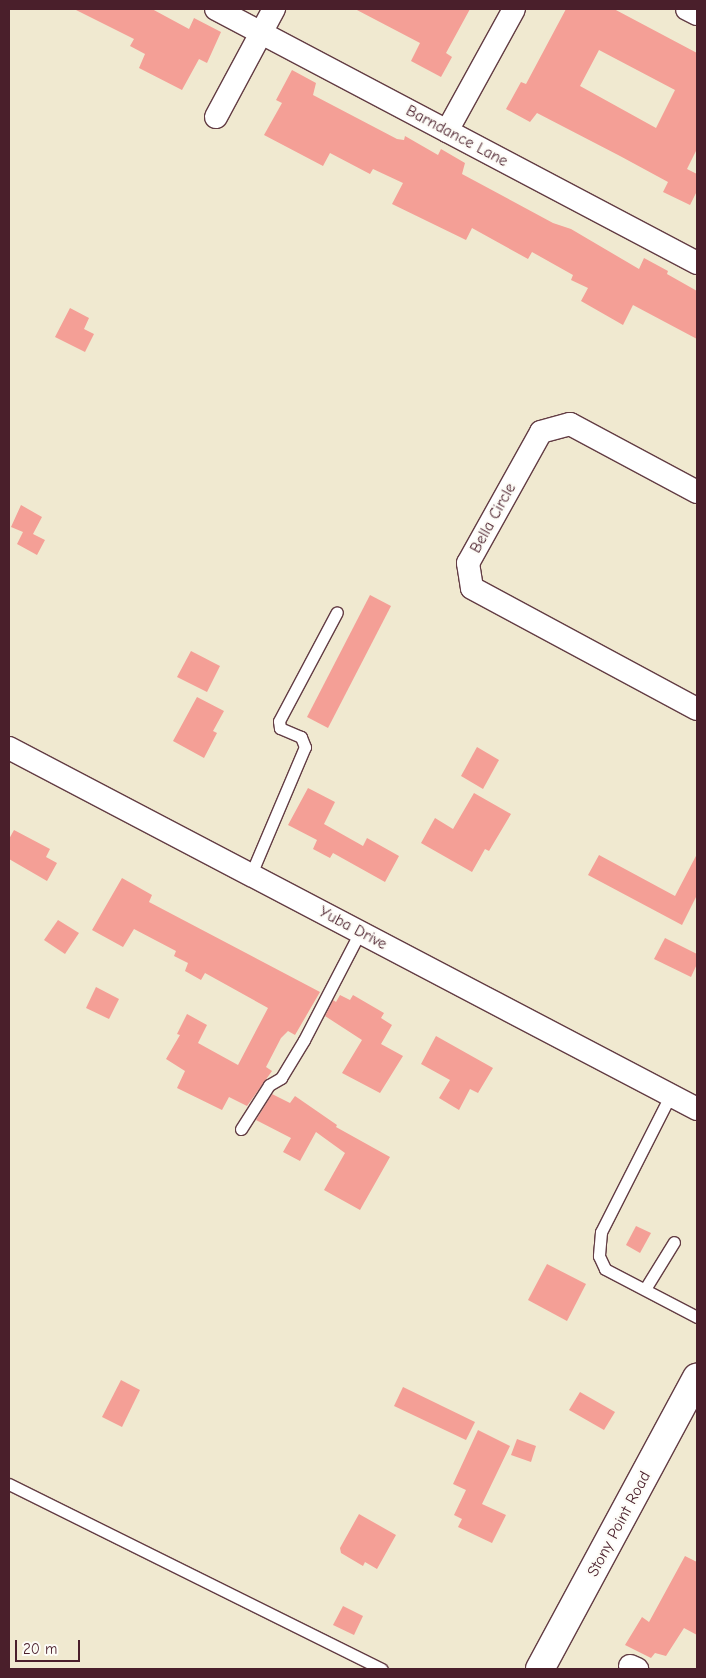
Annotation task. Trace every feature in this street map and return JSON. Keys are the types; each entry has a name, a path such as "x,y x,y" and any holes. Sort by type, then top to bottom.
{"main road":[{"name":"Stony Point Road","path":"540,1669 697,1378"}],"street":[{"name":"Barndance Lane","path":"216,9 697,263"},
{"path":"216,117 274,9"},
{"path":"448,131 514,9"},
{"path":"687,9 697,14"},
{"name":"Bella Circle","path":"697,492 570,424 541,432 468,563 472,588 697,710"},
{"name":"Yuba Drive","path":"9,748 697,1108"}],"lane":[{"path":"251,874 305,747 301,737 280,728 279,721 336,612"},
{"path":"242,1129 269,1085 281,1078 304,1040 360,932"},
{"path":"671,1094 601,1232 599,1256 605,1269 697,1317"},
{"path":"645,1290 674,1242"},
{"path":"9,1484 382,1669"}],"building":[{"path":"74,9 152,9 189,29 194,18 221,32 207,63 199,59 182,90 139,68 145,54 130,46 134,39"},
{"path":"355,9 470,9 446,53 452,57 441,77 411,61 420,43"},
{"path":"566,9 614,9 697,53 697,149 687,169 697,174 697,191 690,205 663,192 668,182 620,156 537,113 530,122 506,109 521,82 526,84","holes":["599,50 675,90 656,128 580,86"]},
{"path":"292,70 316,83 313,95 397,139 404,140 405,136 438,155 441,149 465,163 462,174 553,223 571,229 639,269 644,258 668,271 667,274 697,291 697,339 633,305 623,325 581,301 588,288 571,280 573,275 532,252 528,259 472,228 466,240 392,204 403,183 373,169 370,174 330,153 323,166 264,135 282,103 276,100"},
{"path":"70,308 89,318 84,329 94,334 85,352 55,337"},
{"path":"21,505 42,517 33,534 45,540 37,555 17,544 23,532 11,527"},
{"path":"370,595 391,606 328,728 307,717"},
{"path":"191,651 220,666 207,692 177,677"},
{"path":"197,697 224,711 213,731 217,733 204,758 173,741"},
{"path":"477,747 499,760 483,789 461,776"},
{"path":"308,788 335,802 324,824 363,846 367,838 399,856 385,882 333,853 330,858 313,849 317,840 288,825"},
{"path":"474,793 511,814 489,851 485,849 472,872 421,843 435,818 453,829"},
{"path":"14,830 50,849 46,857 57,863 47,881 9,859 9,839"},
{"path":"697,854 697,895 682,925 588,875 599,855 675,896"},
{"path":"122,878 152,895 149,902 320,992 295,1035 288,1031 281,1038 266,1067 272,1071 247,1106 229,1097 222,1110 177,1088 185,1071 166,1059 180,1035 177,1034 187,1014 207,1025 198,1043 238,1065 268,1008 205,973 201,980 185,971 188,963 174,956 176,951 134,929 123,947 92,930"},
{"path":"58,920 79,933 65,954 44,940"},
{"path":"665,938 697,954 697,964 691,977 654,959"},
{"path":"96,987 119,999 109,1019 86,1008"},
{"path":"340,995 350,1000 353,995 384,1013 381,1018 392,1025 381,1044 403,1056 380,1093 342,1073 362,1040 325,1016 333,1000 336,1002"},
{"path":"436,1036 493,1068 478,1093 470,1089 459,1110 439,1098 450,1080 421,1064"},
{"path":"272,1094 290,1103 295,1096 337,1125 336,1127 390,1157 360,1210 324,1190 345,1153 316,1132 300,1161 283,1152 291,1138 256,1120"},
{"path":"636,1226 651,1233 640,1253 626,1245"},
{"path":"547,1264 586,1284 567,1321 528,1300"},
{"path":"121,1380 140,1390 122,1427 102,1417"},
{"path":"403,1387 475,1422 466,1440 394,1406"},
{"path":"580,1392 615,1412 604,1430 569,1410"},
{"path":"478,1430 510,1446 482,1504 506,1515 492,1543 458,1527 462,1519 454,1515 466,1490 453,1484"},
{"path":"517,1439 536,1446 531,1462 511,1455"},
{"path":"359,1514 396,1535 377,1569 365,1562 363,1566 341,1553 340,1548"},
{"path":"685,1556 697,1562 697,1635 684,1628 666,1656 655,1653 651,1658 625,1645 642,1617 649,1622"},
{"path":"343,1606 363,1616 354,1635 333,1625"}]}
